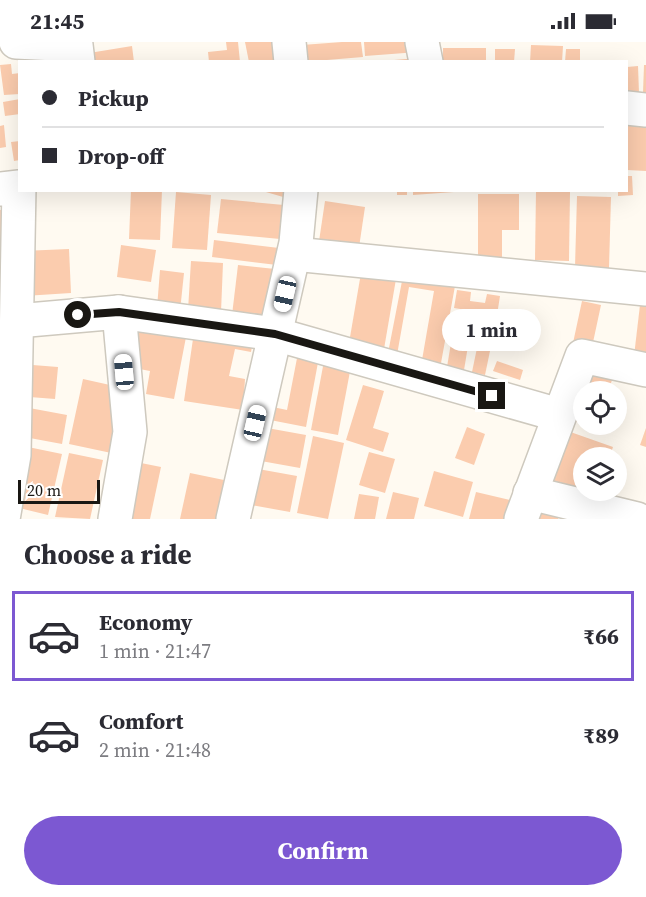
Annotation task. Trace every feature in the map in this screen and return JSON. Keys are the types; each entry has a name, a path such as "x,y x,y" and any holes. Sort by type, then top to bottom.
{"street":[{"path":"16,42 83,50"},
{"path":"289,42 291,60"},
{"path":"422,42 426,60"},
{"path":"628,108 646,110"},
{"path":"0,189 18,187"},
{"path":"3,519 17,321 19,192"},
{"path":"243,517 275,334 294,254 302,192"},
{"path":"294,254 646,289"},
{"path":"17,321 119,312 275,334 560,415"},
{"path":"115,519 130,432 119,312"},
{"path":"637,519 525,506 582,356 646,370"}],"building":[{"path":"226,42 238,42 240,60 209,60 208,52 227,50"},
{"path":"245,42 278,42 277,60 249,60"},
{"path":"361,42 363,57 303,60 302,45"},
{"path":"364,42 418,42 418,52 365,56"},
{"path":"531,45 563,46 562,60 530,60"},
{"path":"132,46 134,60 84,60 83,54"},
{"path":"443,48 486,48 486,60 443,60"},
{"path":"495,49 515,49 514,60 495,60"},
{"path":"566,49 580,49 580,60 565,60"},
{"path":"418,58 418,60 394,60"},
{"path":"11,64 12,74 18,73 18,94 4,95 0,65"},
{"path":"644,65 646,65 646,93 643,93"},
{"path":"638,66 639,93 628,93 628,67"},
{"path":"18,99 18,114 5,116 3,102"},
{"path":"628,121 646,121 646,171 628,170"},
{"path":"4,125 6,147 0,148 0,126"},
{"path":"18,141 18,160 14,161 11,142"},
{"path":"628,176 632,176 633,195 618,196 618,192 628,192"},
{"path":"131,192 162,192 160,240 129,239"},
{"path":"176,192 211,195 207,250 172,248"},
{"path":"266,192 292,192 290,199"},
{"path":"397,192 407,192 407,195 397,195"},
{"path":"413,192 454,192 413,195"},
{"path":"536,192 570,192 569,261 535,260"},
{"path":"478,194 519,194 519,230 502,230 502,257 478,257"},
{"path":"577,196 611,197 609,268 575,267"},
{"path":"221,199 284,205 280,239 217,233"},
{"path":"325,201 365,207 358,254 318,248"},
{"path":"0,210 6,210 6,245 0,245"},
{"path":"214,240 279,248 277,265 212,257"},
{"path":"121,245 156,250 151,282 117,277"},
{"path":"69,249 71,293 24,296 22,251"},
{"path":"191,261 223,263 221,312 188,310"},
{"path":"238,265 275,269 268,319 232,315"},
{"path":"160,270 184,273 180,311 157,308"},
{"path":"361,273 396,279 384,349 349,343"},
{"path":"403,276 455,286 441,363 422,360 434,291 409,287 397,355 388,353"},
{"path":"457,290 471,292 470,301 485,303 487,294 500,296 497,315 454,308"},
{"path":"582,301 601,305 592,347 573,343"},
{"path":"640,305 646,306 646,357 634,356"},
{"path":"455,319 472,322 464,370 447,367"},
{"path":"138,322 187,332 174,399 146,394 150,371 129,367"},
{"path":"482,324 495,327 485,375 472,372"},
{"path":"194,332 253,341 251,352 235,349 229,376 245,379 243,410 184,401"},
{"path":"298,353 319,357 306,427 265,419 268,406 287,410"},
{"path":"324,361 351,366 338,435 311,430"},
{"path":"497,361 523,370 520,380 493,371"},
{"path":"20,364 58,367 55,399 17,396"},
{"path":"592,370 613,377 612,381 588,381"},
{"path":"83,379 119,387 112,421 123,423 116,454 69,444"},
{"path":"363,385 384,391 373,428 389,433 383,452 346,440"},
{"path":"24,407 67,415 62,444 19,436"},
{"path":"256,426 306,435 300,468 250,459"},
{"path":"467,427 485,434 474,465 455,458"},
{"path":"646,428 646,447 640,445"},
{"path":"562,429 573,433 573,435 613,447 573,447 573,494 543,483"},
{"path":"313,436 344,443 328,519 297,513"},
{"path":"28,447 62,454 48,515 15,507"},
{"path":"369,452 395,459 385,493 359,485"},
{"path":"69,453 103,460 90,519 55,517"},
{"path":"136,462 161,467 150,519 124,519"},
{"path":"247,467 297,476 290,512 240,503"},
{"path":"434,471 473,482 463,517 424,506"},
{"path":"190,473 224,480 216,519 180,519"},
{"path":"393,492 419,498 414,519 386,519"},
{"path":"476,492 518,502 514,519 469,519"},
{"path":"359,494 379,497 375,519 354,519"},
{"path":"540,506 560,512 558,519 536,519"}],"route":[{"path":"78,315 119,312 275,334 492,396"}]}
